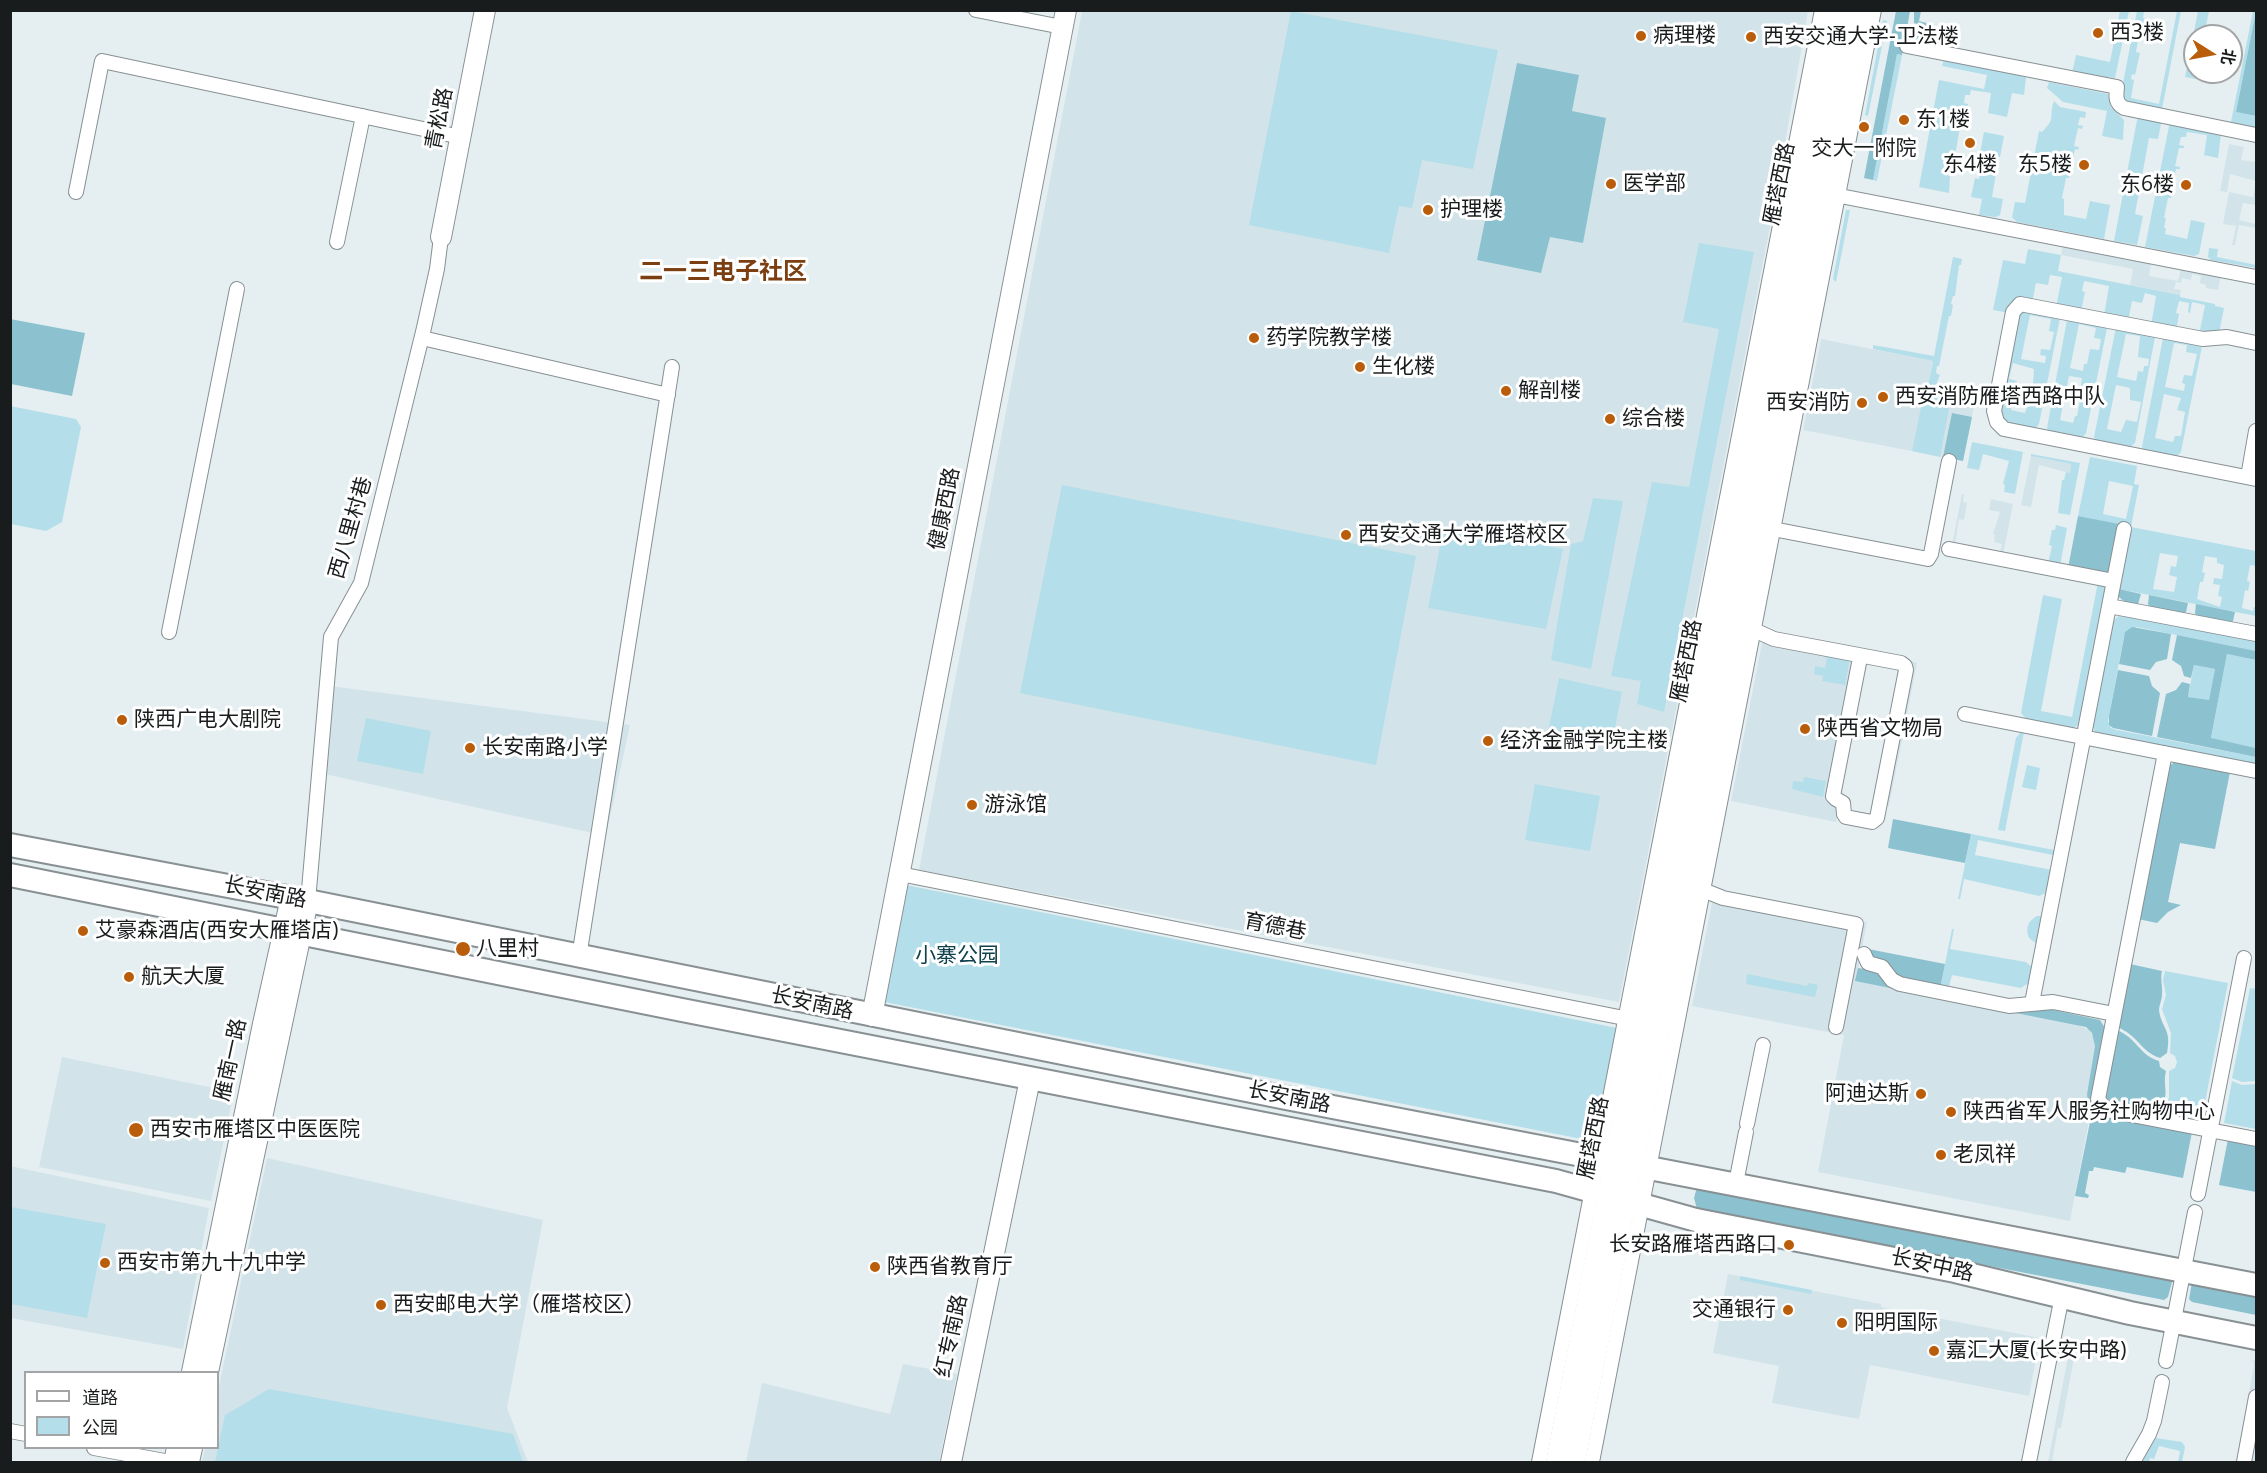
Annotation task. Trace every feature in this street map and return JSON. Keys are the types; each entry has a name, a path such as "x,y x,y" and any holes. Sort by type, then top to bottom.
{"main road":[{"name":"青松路","path":"441,237 485,10"},
{"name":"雁塔西路","path":"1624,1162 1634,1020 1838,10"},
{"name":"雁塔西路","path":"1575,1462 1624,1162 1830,194 1858,10"},
{"name":"健康西路","path":"872,1016 1064,19"},
{"name":"长安南路","path":"10,845 1624,1162"},
{"name":"长安南路","path":"10,876 1556,1181 1617,1198"},
{"name":"雁南一路","path":"208,1371 299,900"},
{"name":"雁南一路","path":"192,1371 293,931"},
{"name":"红专南路","path":"951,1462 1030,1079"},
{"name":"长安中路","path":"1624,1162 2256,1285"},
{"name":"雁塔西路","path":"1556,1462 1617,1198"},
{"name":"长安中路","path":"1617,1198 1696,1220 1955,1270 2174,1322 2256,1338"}],"street":[{"path":"976,10 1064,19"},
{"path":"1634,1020 1822,10"},
{"path":"1539,1462 1617,1198 1624,1162 1703,890 1773,530 1830,194 1874,10"},
{"path":"1907,46 2118,87 2116,101 2124,108 2256,135"},
{"path":"76,192 102,61 461,136"},
{"path":"338,243 363,116"},
{"path":"1830,194 2256,277"},
{"name":"西八里村巷","path":"299,900 331,637 361,583 422,338 437,269 441,237"},
{"path":"169,632 237,290"},
{"path":"2256,343 2227,337 2203,339 2020,304 2013,312 1994,411 1996,422 2004,429 2252,478 2256,431"},
{"path":"422,338 668,395"},
{"path":"579,957 672,367"},
{"path":"1773,530 1928,559 1931,554 1949,461"},
{"path":"2032,1003 2124,529"},
{"path":"1949,549 2114,581"},
{"path":"2109,606 2256,634"},
{"path":"1754,630 1770,638 1901,663 1905,666 1877,818 1872,822 1846,817 1844,803 1833,796 1859,663"},
{"path":"1965,714 2256,771"},
{"path":"2164,753 2098,1095 2103,1106 2108,1110 2256,1139"},
{"name":"育德巷","path":"900,874 1634,1020"},
{"path":"1703,890 1723,898 1856,924 1836,1028"},
{"path":"1864,954 1868,963 1882,968 1892,980 1900,984 2009,1006 2044,1002 2114,1014"},
{"path":"2198,1194 2244,958"},
{"path":"1736,1183 1763,1045"},
{"path":"1592,1462 1617,1198"},
{"path":"2166,1361 2195,1212"},
{"path":"2030,1462 2062,1296"},
{"path":"2133,1462 2154,1421 2162,1382"},
{"path":"2244,1462 2256,1397"},
{"path":"100,1449 172,1462"}],"shaded area":[{"name":"西安交通大学雁塔校区","path":"1082,11 1808,11 1775,201 1619,1002 919,870"},
{"path":"1896,11 1910,11 1906,34 1915,35 1917,24 1914,23 1914,11 1921,11 1919,21 1930,24 1938,36 1936,46 1905,40 1902,55 1897,54 1873,180 1864,178"},
{"path":"2256,11 2256,116 2236,112"},
{"path":"1517,63 1579,75 1572,111 1606,118 1583,243 1550,237 1541,273 1477,260"},
{"path":"2229,144 2244,147 2241,160 2256,162 2256,181 2230,174 2227,192 2220,191"},
{"path":"2256,181 2256,205 2243,203 2239,220 2256,224 2256,228 2239,225 2235,245 2232,245 2236,226 2223,224 2229,192 2253,197"},
{"path":"2063,246 2151,263 2149,276 2178,281 2181,269 2221,276 2218,290 2206,288 2206,285 2200,283 2201,276 2192,274 2191,280 2182,278 2181,283 2176,282 2174,289 2181,290 2180,295 2130,285 2133,269 2061,255"},
{"path":"10,319 85,333 72,396 11,384"},
{"name":"西安消防雁塔西路中队","path":"1821,339 1933,361 1927,391 1975,401 1963,461 1803,430"},
{"path":"1952,413 1972,417 1963,461 1943,457"},
{"path":"2031,456 2071,464 2070,473 2039,465 2031,507 2021,505"},
{"path":"1962,494 1964,494 1963,502 1967,503 1964,520 1959,519 1955,544 2000,552 2002,544 1994,542 1995,535 1993,534 2000,512 1989,510 1991,499 2013,504 2003,555 1952,545"},
{"path":"2078,516 2119,524 2109,576 2068,568"},
{"path":"2119,589 2141,594 2138,604 2126,603 2119,597"},
{"path":"2149,595 2188,603 2186,612 2183,614 2150,608"},
{"path":"2196,604 2235,612 2233,621 2230,623 2197,617"},
{"path":"2132,627 2171,634 2167,659 2156,662 2150,670 2119,664 2125,632"},
{"name":"陕西省文物局","path":"1764,633 1865,653 1836,806 1839,807 1836,822 1731,801"},
{"path":"2177,635 2256,651 2256,660 2227,654 2211,738 2256,748 2256,757 2157,737 2166,694 2176,690 2182,682 2190,684 2188,697 2209,700 2215,669 2194,665 2191,678 2184,676 2181,666 2172,660"},
{"path":"1911,661 1917,663 1889,806 1883,805"},
{"path":"2118,670 2149,676 2152,686 2160,693 2152,736 2113,728 2109,725"},
{"name":"长安南路小学","path":"330,686 630,725 606,836 311,771"},
{"path":"2175,762 2230,772 2215,849 2180,843 2168,902 2181,905 2168,912 2157,923 2138,919 2169,766"},
{"path":"1893,819 1971,834 1965,863 1888,848"},
{"path":"1714,892 1867,922 1856,981 2076,1024 2089,1030 2094,1037 2095,1046 2087,1094 2090,1115 2070,1221 1818,1172 1844,1035 1692,1006"},
{"path":"1868,949 1945,964 1940,989 1900,981 1866,959"},
{"path":"2130,964 2162,971 2162,997 2159,1010 2167,1033 2168,1045 2167,1053 2160,1058 2148,1052 2130,1034 2117,1027"},
{"path":"1858,968 1878,971 1899,988 2024,1012 2049,1009 2100,1020 2105,1028 2099,1111 2107,1116 2192,1132 2183,1178 2127,1167 2125,1173 2094,1167 2093,1171 2089,1171 2085,1193 2089,1195 2088,1198 2075,1196 2090,1122 2087,1094 2095,1046 2092,1033 2086,1027 1855,981"},
{"path":"2117,1030 2130,1038 2147,1055 2159,1061 2160,1067 2166,1071 2165,1100 2159,1110 2105,1100 2104,1095"},
{"name":"西安市雁塔区中医医院","path":"62,1057 234,1092 211,1201 39,1167"},
{"path":"2228,1139 2256,1145 2256,1192 2219,1185"},
{"name":"西安邮电大学（雁塔校区）","path":"267,1158 543,1220 507,1408 528,1462 202,1462 205,1449 219,1449 219,1386"},
{"name":"西安市第九十九中学","path":"10,1166 209,1208 183,1349 11,1318"},
{"path":"1697,1187 2172,1279 2172,1282 2168,1297 2164,1300 1697,1209 1694,1198"},
{"path":"1728,1274 2040,1338 2029,1396 1870,1365 1859,1419 1772,1403 1779,1366 1713,1353"},
{"path":"2192,1282 2256,1291 2256,1315 2192,1302 2189,1299"},
{"path":"2068,1357 2074,1358 2061,1428 2058,1428 2052,1462 2048,1462"},
{"path":"2248,1359 2256,1361 2256,1462 2236,1462 2254,1365 2253,1361"},
{"path":"903,1364 957,1374 939,1462 746,1462 762,1383 890,1414"}],"green space":[{"path":"1291,11 1498,50 1473,169 1422,160 1412,208 1399,206 1389,253 1249,225"},
{"path":"2120,11 2129,11 2115,78 2072,73 2076,55 2110,62"},
{"path":"2137,11 2144,11 2143,18 2146,19 2142,40 2138,40 2136,52 2140,53 2135,75 2132,74 2131,79 2134,80 2131,98 2159,104 2177,11 2181,11 2162,109 2122,103 2122,88"},
{"path":"2198,11 2209,11 2206,24 2195,24"},
{"path":"2253,11 2256,11 2243,77 2243,61"},
{"path":"1883,20 1887,21 1868,116 1865,115"},
{"path":"1897,54 1902,55 1877,181 1873,180"},
{"path":"1944,58 2026,76 2024,95 2012,93 2007,117 1988,113 1991,93 1971,90 1970,95 1965,95 1964,103 1968,106 1963,106 1959,124 1964,127 1960,127 1955,156 1952,156 1948,176 1950,176 1949,193 1919,187 1939,80 1984,89 1987,75 1942,66"},
{"path":"2049,82 2108,94 2111,107 2124,120 2123,140 2102,136 2107,111 2063,102 2047,88"},
{"path":"2239,84 2242,84 2236,112 2256,116 2256,131 2231,122"},
{"path":"2054,101 2060,107 2086,112 2085,118 2080,117 2078,125 2083,126 2082,129 2078,128 2074,146 2079,147 2078,150 2075,149 2069,178 2066,178 2062,198 2064,199 2064,215 2086,219 2090,201 2110,205 2104,239 2017,222 2012,217 2015,202 2025,203 2039,131 2042,132 2051,120"},
{"path":"2138,115 2162,119 2158,139 2149,138 2135,214 2143,216 2137,245 2114,241"},
{"path":"2170,121 2221,134 2218,158 2204,155 2207,135 2187,132 2186,137 2181,137 2179,145 2184,148 2179,148 2175,166 2180,169 2176,169 2171,198 2168,198 2164,228 2166,228 2165,234 2187,239 2191,220 2205,223 2199,254 2194,256 2145,247"},
{"path":"1984,132 2004,136 2000,157 1980,153"},
{"path":"1981,171 1996,174 1992,197 2003,199 2000,215 1996,217 1979,215 1982,199 1971,197 1975,178 1979,179"},
{"path":"1846,210 1850,210 1836,282 1833,279"},
{"path":"1699,243 1754,252 1664,712 1637,704 1641,681 1611,676 1652,482 1689,487 1719,329 1683,322"},
{"path":"2209,248 2218,249 2217,257 2256,265 2256,268 2211,260 2208,257"},
{"path":"2028,249 2061,255 2058,271 2215,304 2215,306 2224,308 2219,333 2199,335 2205,305 2192,302 2190,313 2188,312 2189,303 2179,301 2176,331 2151,326 2156,296 2145,293 2142,303 2132,301 2128,321 2104,316 2109,286 2084,281 2082,291 2085,292 2081,312 2056,307 2062,277 2050,275 2048,285 2036,283 2032,303 2009,313 1993,310 2003,260 2025,264"},
{"path":"1953,257 1962,259 1959,265 1955,296 1951,304 1953,305 1951,316 1949,316 1939,366 1937,366 1936,373 1940,375 1936,393 1927,391 1933,361 1873,349 1873,345 1934,356"},
{"path":"2018,310 2060,318 2039,424 2035,429 2004,422 1998,409","holes":["2030,315 2051,319 2049,331 2054,332 2050,350 2041,349 2040,355 2046,356 2045,363 2021,359","2013,363 2034,369 2033,384 2043,386 2042,394 2032,392 2029,407 2025,413 2011,410 2017,381 2009,379"]},
{"path":"2070,317 2106,324 2107,328 2086,433 2082,438 2049,432 2047,428 2067,320","holes":["2079,324 2096,328 2094,338 2101,339 2099,350 2090,349 2083,371 2070,368","2069,376 2082,378 2081,385 2083,386 2077,416 2073,423 2060,420"]},
{"path":"2116,327 2154,334 2135,443 2130,447 2096,441 2094,437","holes":["2126,334 2140,336 2138,357 2149,359 2148,366 2144,366 2143,372 2138,371 2136,381 2117,377","2116,385 2130,388 2130,400 2141,402 2137,422 2126,420 2121,432 2107,429"]},
{"path":"2165,336 2201,343 2202,346 2181,452 2177,456 2144,450 2142,447","holes":["2174,343 2187,345 2186,352 2197,354 2192,376 2184,375 2182,383 2185,384 2184,391 2165,387","2164,394 2181,398 2177,410 2185,412 2181,436 2175,436 2173,442 2155,438"]},
{"path":"1924,393 1951,398 1940,457 1912,451"},
{"path":"10,406 76,419 81,427 62,522 46,531 11,524"},
{"path":"1972,442 2023,452 2015,494 2004,492 2005,485 2003,484 2009,461 1983,454 1979,470 1967,468"},
{"path":"2031,454 2080,463 2070,515 2058,513 2062,480 2066,472 2070,473 2071,464 2031,456"},
{"path":"2090,457 2137,466 2134,484 2139,485 2131,527 2078,516","holes":["2109,481 2133,486 2126,519 2103,514"]},
{"path":"1062,485 1416,556 1376,765 1020,693"},
{"path":"1593,498 1623,501 1591,669 1551,660 1571,544 1583,541"},
{"path":"2056,525 2067,528 2060,566 2048,564 2052,546 2049,545 2052,530 2055,530"},
{"path":"1444,526 1563,549 1546,629 1428,608"},
{"path":"2131,527 2256,551 2256,566 2250,565 2247,581 2250,582 2248,591 2245,590 2242,608 2253,611 2256,607 2256,616 2119,589","holes":["2160,553 2178,556 2176,567 2171,566 2169,575 2177,577 2174,592 2153,589","2205,556 2217,558 2217,563 2224,565 2222,579 2214,578 2213,584 2220,585 2218,596 2222,597 2220,607 2197,599 2200,582 2203,582 2205,573 2202,572"]},
{"path":"2098,582 2107,584 2080,724 2071,729 2027,720 2021,713 2043,595 2062,599 2041,711 2072,717"},
{"path":"2120,615 2256,640 2256,651 2137,627 2124,636 2108,721 2111,728 2117,730 2256,757 2256,765 2095,732 2093,720 2113,621"},
{"path":"1825,653 1850,658 1845,685 1822,681 1823,676 1814,674 1815,666 1825,668 1827,658 1824,657"},
{"path":"2227,654 2256,660 2256,748 2211,739"},
{"path":"2194,665 2215,669 2209,701 2188,697"},
{"path":"1559,678 1622,692 1612,743 1548,732"},
{"path":"366,718 431,731 423,774 357,761"},
{"path":"2024,732 2005,831 1998,830 2016,738"},
{"path":"2027,765 2040,768 2036,790 2022,787"},
{"path":"1804,777 1826,781 1823,797 1792,789 1793,781 1803,782"},
{"path":"1535,784 1600,796 1590,851 1525,840"},
{"path":"1971,834 2054,850 2053,855 1978,840 1975,855 2052,870 2048,892 2039,896 1964,879 1960,899 1958,899"},
{"name":"小寨公园","path":"906,885 1622,1029 1603,1128 1587,1140 884,1002"},
{"path":"2037,916 2043,916 2037,944 2029,938 2027,928 2031,920"},
{"path":"1952,929 1954,929 1950,949 2026,962 2033,968 2030,982 2021,988 1952,975 1948,990 1940,989"},
{"path":"2165,971 2228,983 2202,1118 2163,1111 2169,1098 2169,1071 2175,1068 2177,1062 2175,1056 2170,1053 2171,1033 2162,1009 2166,995 2163,980"},
{"path":"1747,974 1807,986 1808,983 1818,985 1815,997 1746,984"},
{"path":"2250,988 2256,989 2256,1081 2242,1082 2232,1078"},
{"path":"2232,1081 2242,1085 2256,1084 2256,1129 2224,1123"},
{"path":"11,1207 106,1224 87,1318 11,1304"},
{"path":"1740,1276 1812,1290 1811,1294 1740,1280"},
{"path":"269,1389 513,1434 523,1462 215,1462 225,1415"},
{"path":"2156,1438 2182,1442 2185,1447 2182,1462 2178,1462 2180,1451 2159,1446 2154,1459 2150,1458 2149,1462 2142,1462"}],"place":[{"name":"西3楼","path":"2098,33"},
{"name":"病理楼","path":"1641,36"},
{"name":"西安交通大学-卫法楼","path":"1751,37"},
{"name":"东1楼","path":"1904,120"},
{"name":"交大一附院","path":"1864,127"},
{"name":"东4楼","path":"1970,143"},
{"name":"东5楼","path":"2084,165"},
{"name":"医学部","path":"1611,184"},
{"name":"东6楼","path":"2186,185"},
{"name":"护理楼","path":"1428,210"},
{"name":"药学院教学楼","path":"1254,338"},
{"name":"生化楼","path":"1360,367"},
{"name":"解剖楼","path":"1506,391"},
{"name":"西安消防雁塔西路中队","path":"1883,397"},
{"name":"西安消防","path":"1862,403"},
{"name":"综合楼","path":"1610,419"},
{"name":"西安交通大学雁塔校区","path":"1346,535"},
{"name":"陕西广电大剧院","path":"122,720"},
{"name":"陕西省文物局","path":"1805,729"},
{"name":"经济金融学院主楼","path":"1488,741"},
{"name":"长安南路小学","path":"470,748"},
{"name":"游泳馆","path":"972,805"},
{"name":"艾豪森酒店(西安大雁塔店)","path":"83,931"},
{"name":"八里村","path":"463,949"},
{"name":"航天大厦","path":"129,977"},
{"name":"阿迪达斯","path":"1921,1094"},
{"name":"陕西省军人服务社购物中心","path":"1951,1112"},
{"name":"西安市雁塔区中医医院","path":"136,1130"},
{"name":"老凤祥","path":"1941,1155"},
{"name":"长安路雁塔西路口","path":"1789,1245"},
{"name":"西安市第九十九中学","path":"105,1263"},
{"name":"陕西省教育厅","path":"875,1267"},
{"name":"西安邮电大学（雁塔校区）","path":"381,1305"},
{"name":"交通银行","path":"1788,1310"},
{"name":"阳明国际","path":"1842,1323"},
{"name":"嘉汇大厦(长安中路)","path":"1934,1351"}],"district":[{"name":"二一三电子社区","path":"723,272"}]}
